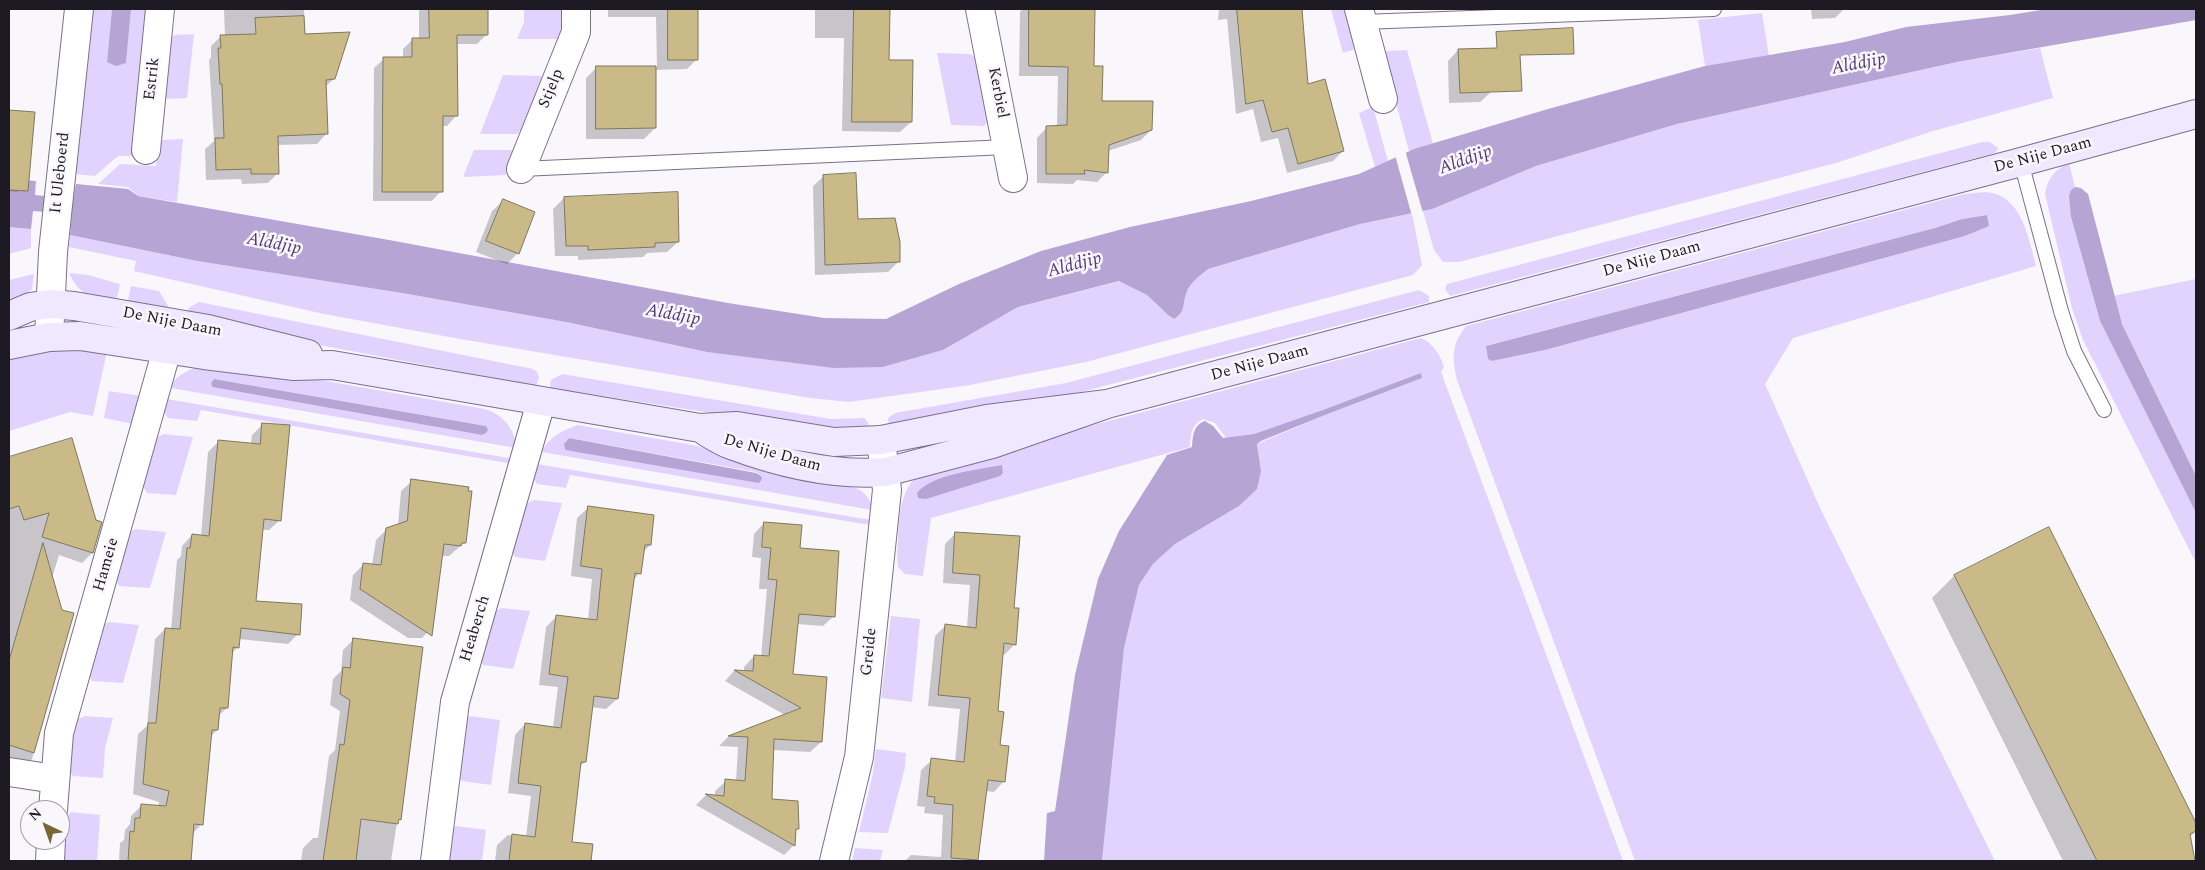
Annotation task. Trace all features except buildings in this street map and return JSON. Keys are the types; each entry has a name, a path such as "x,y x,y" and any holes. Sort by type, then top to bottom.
{"street":[{"name":"It Uleboerd","path":"49,337 52,252 79,9"},
{"name":"Estrik","path":"146,150 160,9"},
{"name":"Stjelp","path":"521,168 576,32 576,9"},
{"name":"Kerbiel","path":"980,9 1013,178"},
{"path":"1361,15 1383,99"},
{"name":"De Nije Daam","path":"700,428 730,444 811,468 868,474 886,472 992,444 1106,404 2196,114"},
{"name":"De Nije Daam","path":"9,316 30,308 50,304 74,306 174,322 301,351 332,365"},
{"name":"Hameie","path":"54,800 59,733 174,322"},
{"name":"De Nije Daam","path":"9,344 49,337 80,336 167,351 294,366 332,365 700,428 736,426 834,442 881,440 987,419 1106,404"},
{"name":"Heaberch","path":"435,861 455,702 541,402"},
{"name":"Greide","path":"834,861 859,757 887,490 881,440"},
{"path":"9,772 56,778"}],"lane":[{"path":"1361,15 1714,9"},
{"path":"521,168 1007,147"},
{"path":"2021,162 2061,311 2074,351 2104,410"}],"shaded area":[{"path":"92,9 112,9 107,62 126,62 131,9 148,9 133,156 118,156 95,176 75,174"},
{"path":"524,9 564,9 562,33 557,39 517,39 524,22"},
{"path":"1331,9 1346,9 1356,44 1353,50 1343,53"},
{"path":"1762,13 1769,56 1705,66 1698,20"},
{"path":"194,34 187,98 167,99 163,94 169,40 174,35"},
{"path":"2040,48 2053,98 1933,131 1836,163 1459,262 1443,262 1434,250 1423,211 1536,166 1677,124 1957,62"},
{"path":"1407,50 1433,144 1409,151 1383,55 1386,51"},
{"path":"937,53 970,54 977,59 989,120 984,126 951,125"},
{"path":"503,75 541,76 544,79 526,125 517,134 480,134"},
{"path":"1373,107 1388,161 1375,167 1359,113"},
{"path":"183,139 177,202 138,196 128,187 98,184 120,164 156,166 158,144 163,140"},
{"path":"1982,142 1990,142 1998,148 1995,153 1450,296 1445,289 1447,284"},
{"path":"474,150 513,150 515,152 506,175 463,177"},
{"path":"2069,163 2075,187 2071,190 2071,217 2100,321 2196,513 2196,563 2083,340 2072,308 2045,194 2052,175"},
{"path":"1986,192 1998,195 2016,209 2026,231 2036,266 1793,338 1765,384 1820,508 1995,861 1635,861 1457,380 1454,352 1461,333 1466,326 1964,194","holes":["1987,215 1988,226 1965,236 1545,350 1492,361 1486,346 1935,228 1962,219"]},
{"path":"1412,213 1422,265 1413,275 1086,362 970,385 849,402 810,398 324,314 134,271 136,261 69,247 70,235 197,261 402,293 566,322 707,352 883,367 943,350 1018,307 1120,281 1147,295 1174,319 1182,311 1190,286 1208,269 1360,224"},
{"path":"9,227 31,229 31,248 9,254"},
{"path":"69,273 88,275 120,284 116,303 94,298 83,292 73,281"},
{"path":"34,274 32,289 25,295 9,302 9,280"},
{"path":"2196,279 2196,476 2122,324 2113,296"},
{"path":"131,286 159,291 168,306 165,312 127,305"},
{"path":"1419,290 1429,296 1429,302 1054,399 889,429 888,418 895,413 1066,383"},
{"path":"199,302 533,369 539,377 536,386 282,338 186,312 190,307"},
{"path":"1421,338 1432,346 1443,363 1444,367 1441,372 1623,861 1102,861 1124,648 1139,585 1153,564 1175,544 1239,506 1261,471 1257,444 1325,415 1422,378 1254,434 1226,438 1215,423 1203,419 1194,427 1191,434 1190,447 931,518 923,576 905,574 898,567 897,563 901,508 906,491 916,476 924,470"},
{"path":"46,349 107,351 93,416 70,412 9,431 9,356"},
{"path":"200,366 269,371 485,409 507,423 513,434 516,448 171,388 178,377","holes":["214,379 486,426 482,435 212,387 211,383"]},
{"path":"562,374 831,419 864,418 868,422 870,431 828,431 550,388 551,380"},
{"path":"109,391 142,396 134,424 104,418"},
{"path":"167,399 514,459 513,464 201,410 197,421 168,418 164,412"},
{"path":"578,425 693,445 848,483 848,487 857,488 868,497 872,510 542,452 552,438","holes":["569,438 756,472 761,476 565,450 564,444"]},
{"path":"164,434 193,437 176,495 147,493 143,486 156,438"},
{"path":"537,464 871,520 870,525 570,475 566,488 537,484 533,478"},
{"path":"534,500 562,503 545,561 515,557 512,551 526,504"},
{"path":"135,529 166,532 150,588 119,586 116,580 130,532"},
{"path":"502,608 530,611 513,669 483,665 480,660 494,612"},
{"path":"891,616 920,619 912,702 881,698"},
{"path":"109,622 139,625 123,683 92,681 89,675 103,625"},
{"path":"85,716 113,718 105,748 103,778 73,776 69,770 71,739 76,720"},
{"path":"470,716 500,720 491,785 462,781 457,775 464,721"},
{"path":"876,749 906,753 905,767 888,833 859,832 873,773"},
{"path":"70,813 100,815 97,861 63,861 64,850 70,850"},
{"path":"456,826 486,830 482,861 446,861 450,831"},
{"path":"855,848 883,850 880,861 852,861"}],"water":[{"path":"112,9 131,9 126,63 116,66 107,62"},
{"name":"Alddjip","path":"2047,9 2196,9 2196,20 1957,62 1677,124 1536,166 1432,209 1360,224 1208,269 1190,286 1182,311 1174,319 1147,295 1119,281 1018,307 943,350 883,367 834,368 707,352 566,322 402,293 197,261 70,235 72,214 33,211 31,229 9,227 9,179 36,181 35,195 73,199 76,184 128,189 138,196 728,303 824,318 886,319 959,284 1041,251 1130,227 1251,201 1359,174 1414,149 1548,109 1705,66 1845,42 1906,27"},
{"path":"2075,187 2081,188 2088,194 2122,324 2196,476 2196,513 2100,321 2071,217 2069,196 2071,190"},
{"path":"1987,215 1989,226 1965,236 1545,350 1492,361 1488,359 1486,346 1935,228 1962,219"},
{"path":"1421,373 1422,378 1261,441 1257,444 1261,471 1257,489 1239,506 1175,544 1153,564 1139,585 1124,648 1102,861 1044,861 1047,813 1055,811 1075,675 1098,579 1119,531 1167,455 1192,447 1196,428 1205,421 1213,426 1223,438 1254,434"},
{"path":"214,379 486,426 488,430 482,435 212,387 211,383"},
{"path":"569,438 756,473 762,479 759,483 565,450 564,444"},
{"path":"1002,465 1003,473 1000,476 926,499 918,498 917,493 933,481 956,474"}],"pier":[{"path":"1405,150 1423,213 1412,216 1395,155"}]}
